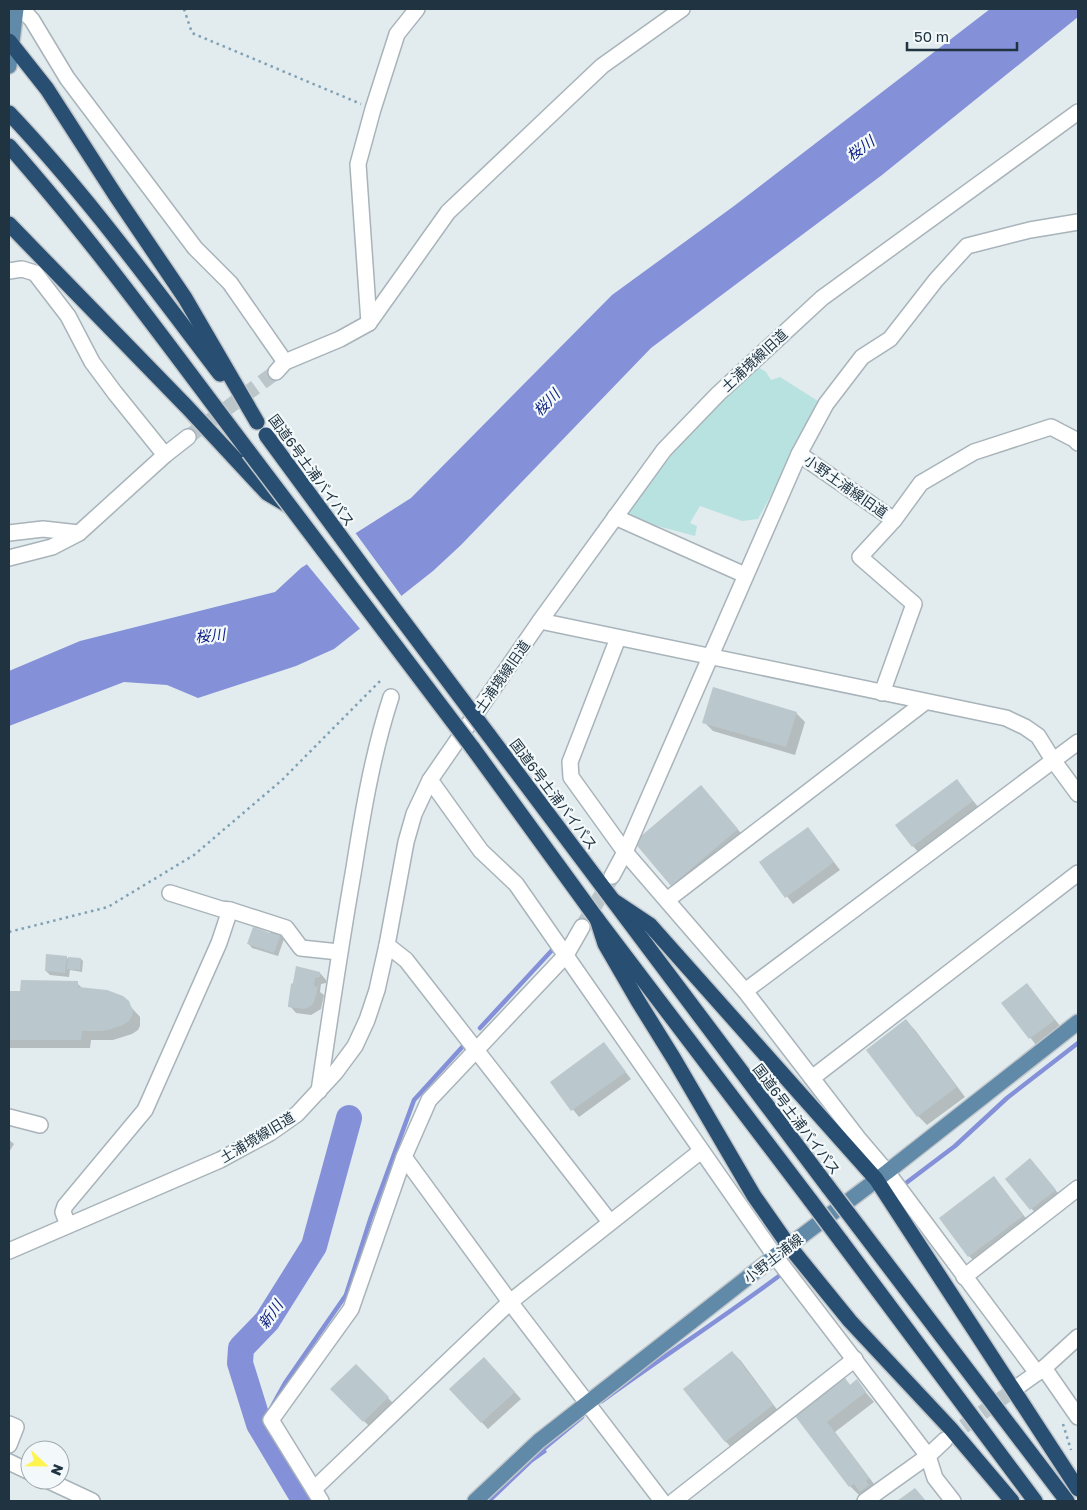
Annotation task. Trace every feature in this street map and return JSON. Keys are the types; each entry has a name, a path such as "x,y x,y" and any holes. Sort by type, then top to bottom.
{"highway":[{"path":"10,42 48,89 116,196 185,298 261,429"},
{"name":"国道6号土浦バイパス","path":"9,112 109,228 829,1188 1067,1501"},
{"path":"9,146 98,252 243,456"},
{"path":"9,224 187,407 243,456 292,508 472,747 597,919 841,1240 1035,1501"},
{"path":"614,901 650,925 882,1175 1077,1488"},
{"path":"597,919 606,944 638,1001 754,1196 789,1246 850,1320 951,1429 1012,1501"}],"main road":[{"path":"9,66 10,42 16,9"},
{"name":"小野土浦線","path":"475,1501 539,1441 1078,1022"}],"street":[{"path":"22,9 36,26 67,78 195,248 230,283 280,367 369,323 448,212 602,66 682,9"},
{"path":"369,323 358,164 373,109 398,34 417,9"},
{"name":"土浦境線旧道","path":"9,1251 220,1160 254,1142 297,1114 335,1073 355,1046 368,1020 387,945 406,842 414,814 430,780 540,621 664,450 718,394 822,298 1078,112"},
{"path":"799,454 826,404 862,357 890,339 936,280 967,246 1030,230 1078,222"},
{"path":"9,271 22,269 35,273 68,316 92,362 165,455"},
{"name":"小野土浦線旧道","path":"612,876 625,852 799,454 894,520 921,482 974,452 1051,427 1074,438 1078,443"},
{"path":"9,558 52,547 79,534 165,455 188,437"},
{"path":"615,517 746,575"},
{"path":"882,693 914,604 860,557 894,520"},
{"path":"9,533 43,529 79,534"},
{"path":"540,621 1006,718 1026,727 1038,736 1052,760 1078,794"},
{"path":"618,638 570,762 571,776 625,852 745,991 858,1138 882,1175 1078,1417"},
{"path":"319,1090 339,952 361,822 378,740 391,697"},
{"path":"667,900 925,702"},
{"path":"745,991 1078,742"},
{"path":"430,780 481,851 516,884 775,1256 928,1456 935,1478 953,1501"},
{"path":"812,1078 1078,873"},
{"path":"170,893 286,928 301,948 339,952"},
{"path":"68,1225 63,1212 65,1206 145,1110 219,943 230,910"},
{"path":"582,927 566,955 429,1100 404,1157 350,1309 271,1420 317,1495 510,1302 701,1151"},
{"path":"387,945 406,960 610,1222"},
{"path":"9,1117 40,1125"},
{"path":"404,1157 510,1302 662,1501"},
{"path":"964,1277 1078,1188"},
{"path":"1016,1388 1040,1371 1078,1337"},
{"path":"674,1501 855,1359"},
{"path":"9,1424 16,1427 9,1445"},
{"path":"865,1501 928,1456 945,1440"},
{"path":"68,1490 92,1501"}],"path":[{"path":"184,9 192,33 373,109"},
{"path":"9,932 108,907 194,855 282,780 380,681"}],"shaded area":[{"path":"758,367 766,372 771,380 780,377 821,403 758,519 742,521 700,506 690,523 697,526 695,536 620,516 668,453 722,396"}],"water":[{"name":"桜川","path":"990,9 1078,9 1078,17 882,175 651,348 461,545 433,571 334,649 296,666 198,698 167,685 124,682 9,726 9,671 80,641 275,592 301,568 411,498 612,295 734,206"},
{"path":"542,1445 547,1452 533,1462 492,1501 479,1501"}],"pier":[{"path":"354,531 403,598 361,630 305,562"}],"building":[{"path":"713,687 797,712 786,747 702,723"},
{"path":"957,779 973,801 912,847 895,825"},
{"path":"701,785 738,829 671,886 634,842"},
{"path":"808,827 834,862 785,898 759,862"},
{"path":"253,927 270,933 270,930 281,934 274,953 247,944"},
{"path":"46,954 67,956 65,973 45,971"},
{"path":"68,957 81,958 80,970 67,969"},
{"path":"296,966 320,972 320,977 315,978 314,986 318,987 314,1002 311,1006 304,1009 288,1007"},
{"path":"21,980 78,981 78,987 107,990 123,996 129,1001 133,1011 132,1016 123,1025 111,1029 82,1031 81,1040 9,1040 9,991 20,991"},
{"path":"1027,983 1055,1020 1029,1039 1001,1003"},
{"path":"906,1019 957,1087 917,1117 866,1050"},
{"path":"604,1042 626,1072 571,1111 550,1082"},
{"path":"1030,1158 1056,1190 1030,1210 1005,1179"},
{"path":"994,1176 1023,1216 968,1257 939,1218"},
{"path":"732,1351 773,1405 725,1442 683,1389"},
{"path":"484,1357 515,1392 481,1423 449,1389"},
{"path":"356,1364 389,1397 363,1422 330,1389"},
{"path":"845,1378 850,1385 857,1379 866,1392 827,1422 869,1478 866,1481 869,1485 860,1492 854,1484 849,1487 795,1416"},
{"path":"915,1488 926,1501 897,1501"}],"waterway":[{"path":"480,1028 555,947"},
{"path":"906,1183 955,1146 1007,1098 1078,1043"},
{"path":"264,1421 285,1383 346,1295 371,1217 414,1100 465,1044"},
{"name":"新川","path":"305,1501 259,1424 240,1363 241,1348 267,1321 314,1246 349,1118"},
{"path":"602,1401 779,1276"},
{"path":"541,1451 582,1417"}],"tunnel":[{"path":"188,437 276,372"},
{"path":"582,927 611,879"},
{"path":"945,1440 1016,1388"}]}
